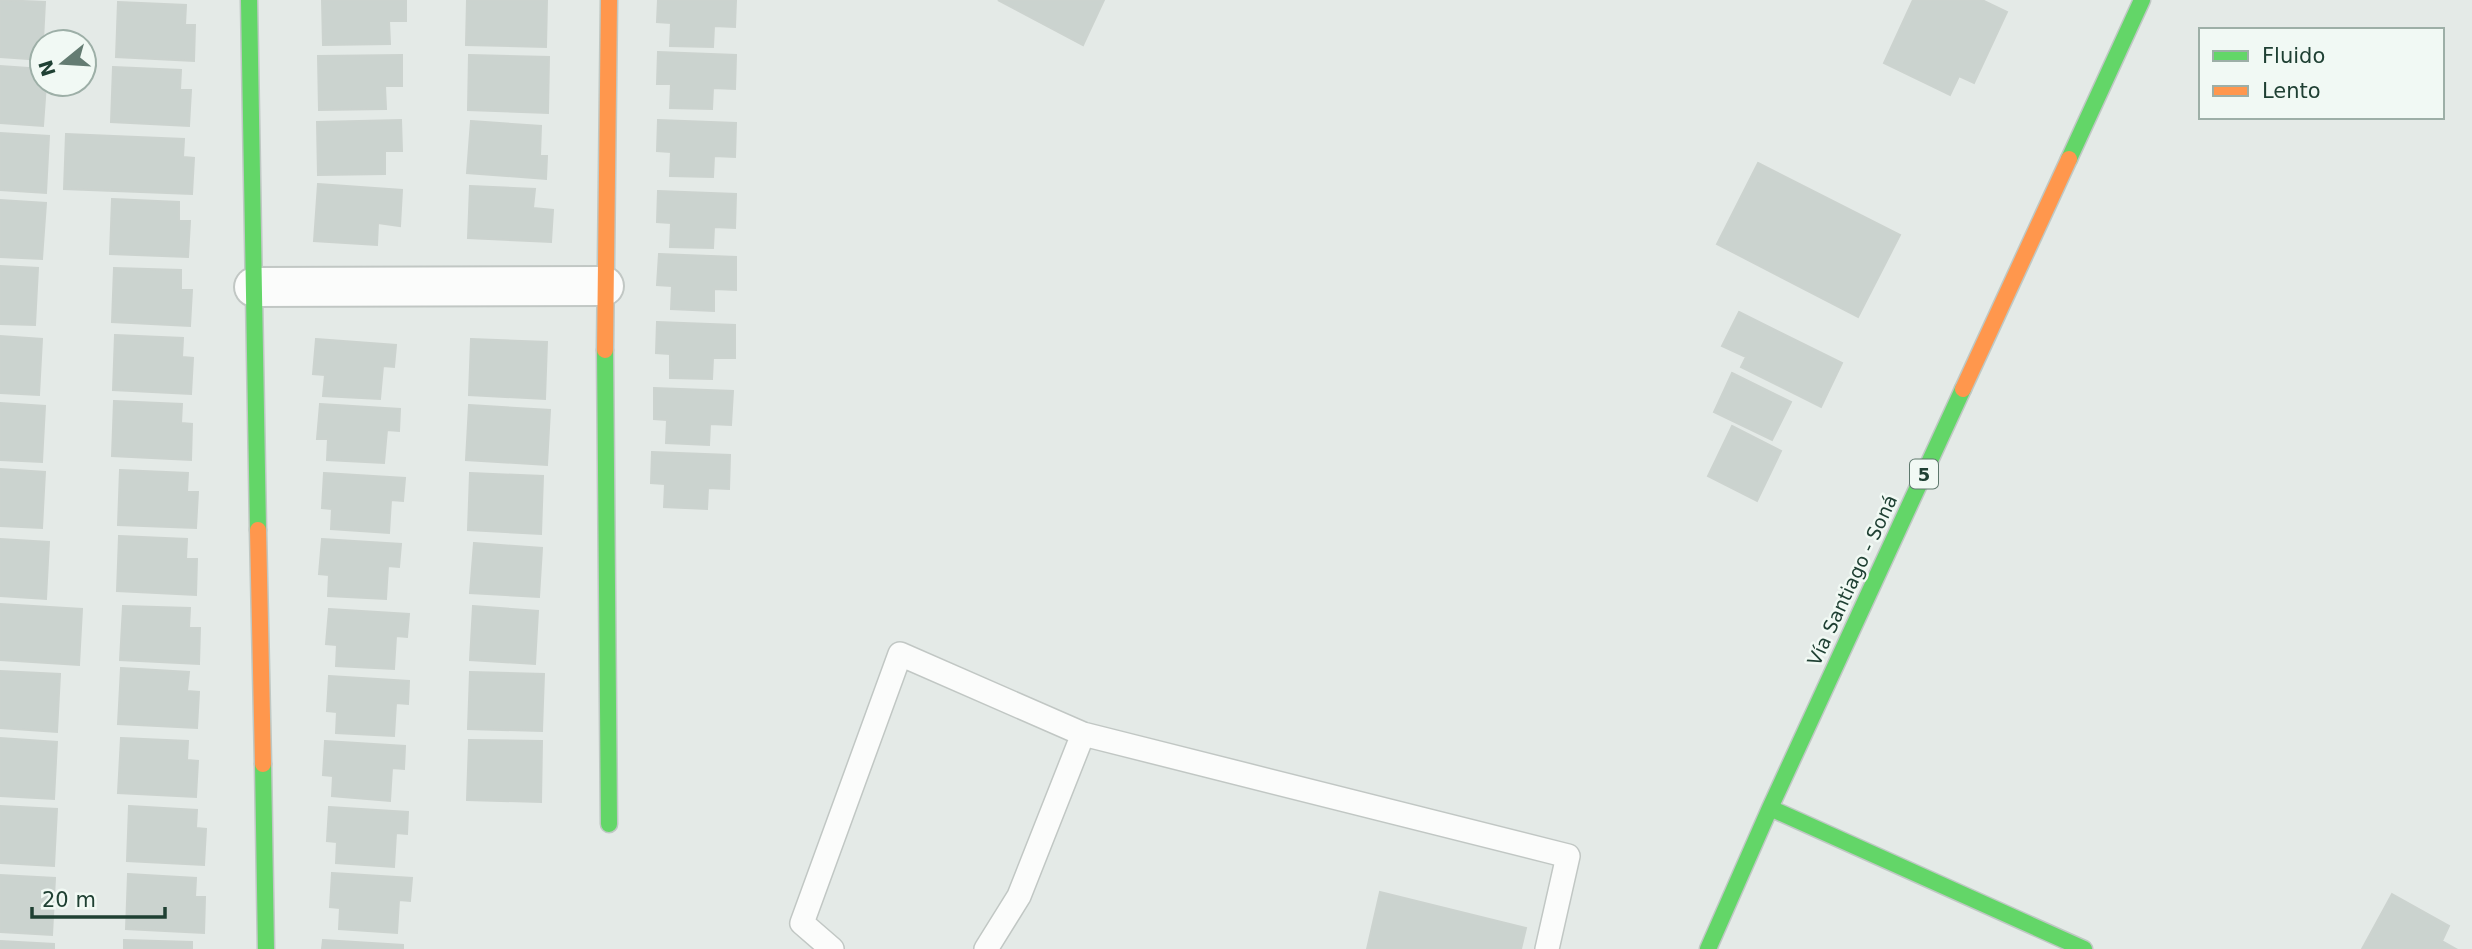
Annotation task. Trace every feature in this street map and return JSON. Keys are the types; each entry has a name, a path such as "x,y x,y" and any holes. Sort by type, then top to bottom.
{"street":[{"path":"249,0 266,949"},
{"path":"609,0 604,286 609,824"},
{"name":"Vía Santiago - Soná","path":"1708,949 1770,808 2142,0"},
{"path":"254,288 604,286"},
{"path":"1770,808 2084,949"}],"lane":[{"path":"832,949 802,923 900,654 1083,734 1569,856 1547,949"},
{"path":"986,949 1019,895 1083,734"}],"building":[{"path":"0,0 45,2 44,28 28,28 28,59 0,57"},
{"path":"322,0 406,0 406,21 389,21 390,44 323,45"},
{"path":"467,0 547,0 546,47 466,45"},
{"path":"658,0 736,0 735,27 714,26 713,47 670,46 671,23 657,22"},
{"path":"998,0 1104,0 1083,45"},
{"path":"1913,0 1982,0 2007,12 1974,83 1959,76 1950,95 1884,63"},
{"path":"118,2 186,5 185,25 195,25 194,61 116,57"},
{"path":"658,52 736,55 735,89 713,88 712,109 670,108 671,84 657,84"},
{"path":"402,55 402,86 385,86 386,109 319,110 318,56"},
{"path":"469,55 549,57 548,113 468,110"},
{"path":"0,66 28,68 28,98 45,98 43,126 0,123"},
{"path":"113,67 181,70 180,90 191,90 189,126 111,122"},
{"path":"401,120 402,151 385,151 385,174 318,175 317,122"},
{"path":"658,120 736,123 735,157 714,156 713,177 670,176 671,152 657,151"},
{"path":"471,121 541,126 540,156 547,156 546,179 467,173"},
{"path":"0,133 49,136 46,193 0,190"},
{"path":"66,134 184,139 183,157 194,158 192,194 64,189"},
{"path":"1758,163 1900,235 1858,317 1717,244"},
{"path":"318,184 402,190 400,226 378,223 377,245 314,241"},
{"path":"470,186 535,189 533,208 553,210 551,242 468,238"},
{"path":"658,191 736,194 735,228 714,227 713,248 670,247 671,223 657,222"},
{"path":"112,199 179,202 179,221 190,221 188,257 110,254"},
{"path":"0,200 46,203 42,259 0,257"},
{"path":"659,254 736,257 736,290 714,289 714,311 671,309 672,286 657,285"},
{"path":"0,266 38,268 35,325 0,324"},
{"path":"114,268 181,270 181,290 192,290 190,326 112,322"},
{"path":"1739,312 1842,363 1821,407 1741,367 1746,357 1722,346"},
{"path":"657,322 735,325 735,358 713,358 712,379 670,378 670,354 656,353"},
{"path":"115,335 183,338 182,357 193,358 191,394 113,390"},
{"path":"0,336 42,339 39,395 0,393"},
{"path":"316,339 396,345 394,367 383,366 380,399 323,396 325,375 313,374"},
{"path":"471,339 547,342 545,399 469,395"},
{"path":"1732,373 1791,402 1772,440 1714,412"},
{"path":"654,388 733,391 731,425 710,424 709,445 666,443 667,420 654,419"},
{"path":"114,401 182,404 181,423 192,424 191,460 112,456"},
{"path":"0,403 45,406 42,462 0,460"},
{"path":"320,404 400,409 399,431 387,430 384,463 327,460 328,439 317,439"},
{"path":"469,405 550,410 547,465 466,460"},
{"path":"1732,426 1781,451 1757,501 1708,476"},
{"path":"652,452 730,455 729,489 708,488 707,509 664,507 665,484 651,483"},
{"path":"0,469 45,472 42,528 0,526"},
{"path":"120,470 188,473 187,492 198,492 196,528 118,525"},
{"path":"324,473 405,478 403,501 391,500 389,533 331,529 332,509 322,508"},
{"path":"470,473 543,476 541,534 468,530"},
{"path":"119,536 187,539 186,559 197,559 196,595 117,591"},
{"path":"0,539 49,542 46,599 0,596"},
{"path":"322,539 401,544 399,567 388,566 386,599 328,596 329,575 319,574"},
{"path":"474,543 542,548 539,597 470,593"},
{"path":"0,604 82,609 79,665 0,660"},
{"path":"123,606 190,608 189,628 200,628 199,664 120,660"},
{"path":"473,606 538,611 535,664 470,660"},
{"path":"329,609 409,614 407,637 396,636 394,669 336,666 337,645 326,644"},
{"path":"121,668 189,672 187,691 199,692 197,728 118,724"},
{"path":"0,671 60,674 57,732 0,728"},
{"path":"470,672 544,674 542,731 468,729"},
{"path":"329,676 409,681 408,704 396,703 394,736 336,733 337,712 327,711"},
{"path":"0,738 57,742 54,799 0,796"},
{"path":"121,738 188,741 187,760 198,761 196,797 118,793"},
{"path":"469,740 542,741 541,802 467,800"},
{"path":"325,741 405,746 404,769 392,768 390,801 332,796 333,776 323,775"},
{"path":"0,806 57,809 54,866 0,863"},
{"path":"129,806 197,810 196,828 206,829 204,865 127,861"},
{"path":"329,807 408,812 407,834 396,833 394,867 336,863 337,842 327,841"},
{"path":"332,873 412,878 410,901 399,900 397,933 339,929 340,908 330,907"},
{"path":"128,874 196,878 195,897 205,897 204,933 126,929"},
{"path":"0,875 55,878 52,935 0,932"},
{"path":"1380,892 1526,928 1521,949 1367,949"},
{"path":"2392,894 2449,926 2442,941 2456,949 2362,949"},
{"path":"124,940 192,942 192,949 124,949"},
{"path":"323,940 403,945 403,949 322,949"},
{"path":"0,941 54,944 54,949 0,949"}],"traffic: fast":[{"path":"249,0 258,530"},
{"path":"2069,159 2142,0"},
{"path":"605,350 609,824"},
{"path":"1708,949 1963,389"},
{"path":"263,764 266,949"},
{"path":"1770,808 2084,949"}],"traffic: slow":[{"path":"605,350 609,0"},
{"path":"1963,389 2069,159"},
{"path":"258,530 263,764"}]}
